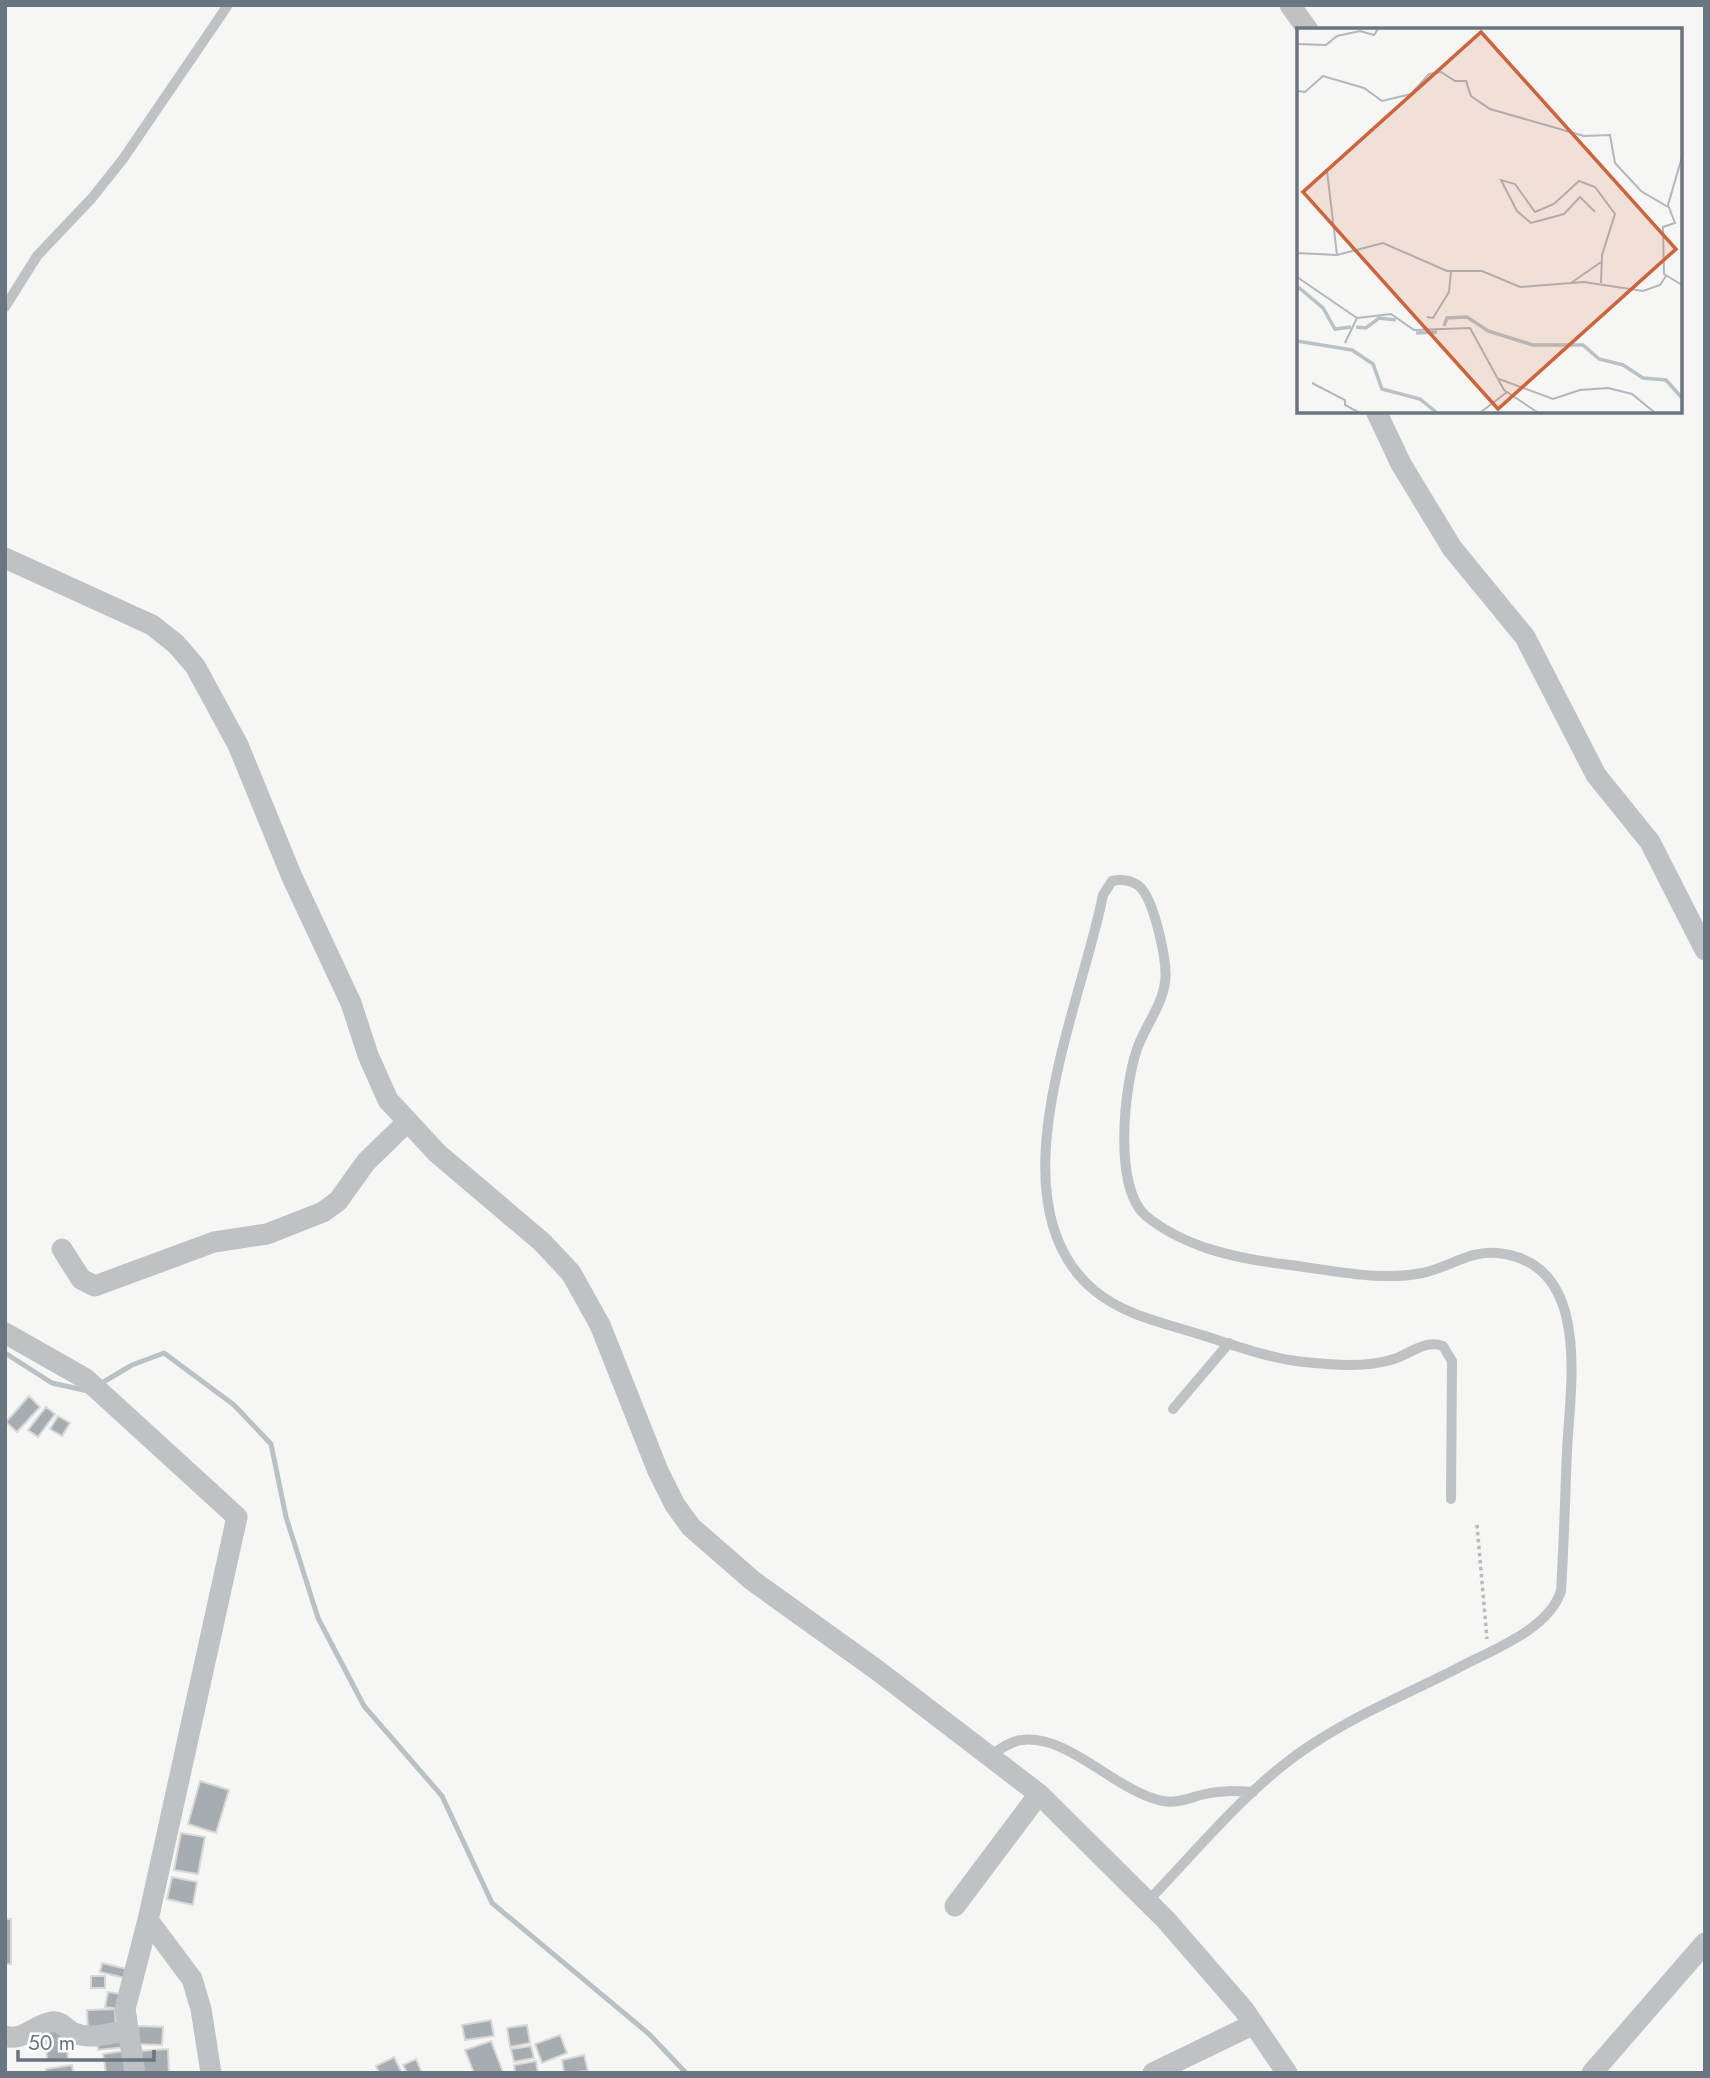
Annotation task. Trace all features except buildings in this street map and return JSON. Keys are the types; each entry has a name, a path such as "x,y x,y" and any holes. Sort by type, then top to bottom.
{"street":[{"path":"1290,5 1307,28"},
{"path":"1377,413 1401,464 1452,548 1525,637 1596,775 1650,842 1705,950"},
{"path":"5,558 152,625 176,643 195,666 242,753 292,877 351,1003 382,1089 406,1123 471,1184 542,1242 571,1273 600,1325 658,1471 675,1505 691,1527 753,1581 877,1670 1038,1794 1147,1901 1254,2024 1287,2073"},
{"path":"62,1249 81,1279 95,1286 214,1242 267,1234 295,1225 338,1201 366,1162 406,1123"},
{"path":"5,1333 86,1380 237,1517 148,1920 125,2009 135,2073"},
{"path":"955,1906 1038,1794"},
{"path":"148,1920 192,1979 201,2009 211,2073"},
{"path":"1592,2073 1705,1943"},
{"path":"5,2036 21,2036 53,2022 62,2024 74,2033 91,2036 129,2030"},
{"path":"1153,2073 1254,2024"}],"lane":[{"path":"5,307 37,256 92,198 123,159 228,5"},
{"path":"1147,1901 1254,1793 1314,1742 1488,1651 1539,1620 1554,1605 1561,1591 1573,1361 1568,1321 1562,1302 1549,1279 1539,1270 1515,1257 1501,1253 1480,1253 1423,1273 1372,1274 1232,1255 1187,1240 1144,1214 1134,1202 1127,1177 1127,1100 1134,1058 1164,989 1166,966 1144,892 1135,884 1116,880 1108,884 1055,1085 1046,1172 1052,1225 1071,1266 1111,1302 1151,1320 1284,1359 1334,1364 1381,1362 1433,1344 1443,1346 1452,1362 1451,1499"},
{"path":"1173,1409 1229,1343"},
{"path":"989,1756 1015,1742 1039,1740 1078,1757 1136,1794 1151,1799 1168,1802 1220,1791 1254,1793"}],"path":[{"path":"1478,1525 1488,1651"}],"waterway":[{"path":"5,1353 52,1383 88,1391"},
{"path":"100,1384 132,1365 164,1353 234,1405 271,1444 286,1517 318,1618 364,1706 442,1796 492,1903 649,2034 686,2073"}]}
